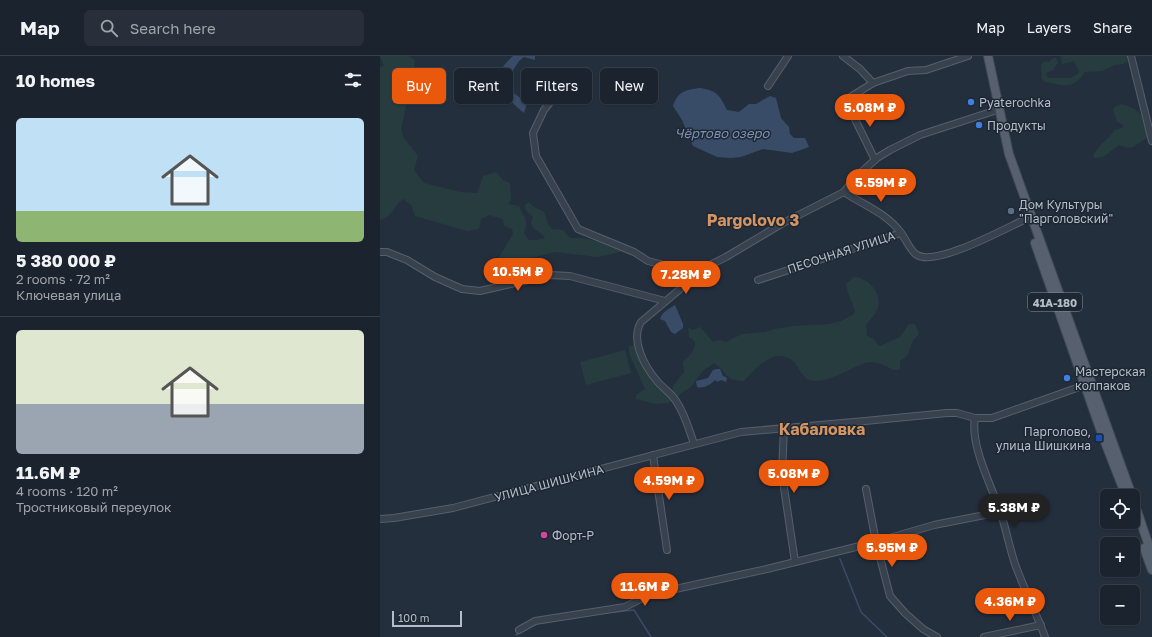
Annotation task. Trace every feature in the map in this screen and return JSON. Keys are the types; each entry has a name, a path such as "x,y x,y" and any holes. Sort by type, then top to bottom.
{"main road":[{"name":"41А-180","path":"982,56 1005,156 1026,219 1129,489"},
{"name":"41А-180","path":"988,56 1009,154 1124,489"},
{"path":"1140,520 1152,555"},
{"path":"1138,529 1152,570"}],"street":[{"path":"768,86 788,56"},
{"path":"843,56 860,69 873,83"},
{"path":"875,160 848,105 849,98 873,83 908,71 926,70 968,56"},
{"path":"1131,56 1152,141"},
{"path":"549,104 544,110 534,133 536,156 578,229 634,252 648,261 692,274"},
{"path":"694,444 687,424 676,401 648,369 640,352 637,339 637,328 641,322 679,290 692,274 726,257 783,222 844,192 855,178 875,160 890,150 920,135 994,111"},
{"path":"844,192 887,218 896,225 901,233"},
{"name":"ПЕСОЧНАЯ УЛИЦА","path":"758,280 901,233 913,251 918,255 923,257 937,257 955,252 1026,219"},
{"path":"380,252 387,252 407,260 435,277 462,289 480,291 550,275 570,276 665,301"},
{"name":"УЛИЦА ШИШКИНА","path":"380,519 453,508 741,432 947,413 957,413 975,418 992,418 1088,384"},
{"path":"975,418 973,427 974,437 1000,512 1015,564 1045,637"},
{"path":"784,427 782,474 795,562"},
{"path":"653,455 667,550"},
{"path":"866,489 876,542 890,596 905,613 923,629 937,637"},
{"path":"519,630 535,620 625,607 648,595 795,562 876,542 934,525 1000,512"},
{"path":"984,637 1041,625"}],"green space":[{"path":"380,56 409,56 415,60 414,68 392,68 392,104 407,104 401,130 404,138 418,156 414,170 424,183 461,192 477,193 483,176 496,172 503,180 510,183 511,200 508,204 519,206 526,222 524,233 529,240 545,238 531,224 533,217 527,212 524,206 529,202 534,207 544,212 548,224 552,229 563,230 570,238 584,238 602,243 621,250 620,252 598,257 555,252 521,261 498,259 513,234 512,229 504,226 503,219 489,215 481,219 479,229 467,231 415,216 411,205 403,199 390,214 384,219 380,220 380,67 384,66"},
{"path":"1061,56 1127,56 1128,61 1102,71 1085,72 1076,82 1068,85 1045,82 1042,80 1041,64 1046,61 1049,62 1053,58 1056,58 1058,63 1054,70 1046,73 1048,78 1070,78 1078,74 1079,71 1074,61 1062,64"},
{"path":"1121,104 1128,106 1142,115 1145,120 1147,138 1133,147 1127,148 1119,145 1103,157 1095,158 1093,156 1095,152 1114,130 1124,126 1117,122 1113,110"},
{"path":"854,277 865,280 869,283 873,287 878,297 878,308 866,326 867,336 874,339 878,345 880,346 900,337 909,324 915,324 919,334 912,342 908,355 900,361 900,369 893,370 881,364 868,362 842,374 823,380 811,381 804,376 790,359 784,356 777,356 758,366 744,381 738,381 729,378 714,363 703,371 690,388 681,393 677,399 668,403 656,404 636,399 636,395 645,389 629,353 629,346 633,345 656,385 665,392 672,393 673,386 684,372 683,362 691,353 695,345 695,342 689,337 688,327 692,330 700,327 713,342 719,340 726,342 742,334 765,332 793,326 829,324 841,321 854,314 855,311 846,284"},
{"path":"625,350 631,373 586,385 580,362"}],"water":[{"path":"513,56 535,56 535,60 524,57 519,61 513,70 513,68 502,68"},
{"name":"Чёртово озеро","path":"700,88 710,90 717,94 727,110 739,112 749,104 756,104 770,96 776,98 781,118 789,127 790,134 794,138 805,138 809,147 792,153 763,149 741,157 731,158 717,157 693,146 682,120 673,106 677,97 683,92"},
{"path":"513,92 521,98 521,104 527,104 524,113 513,103"},
{"path":"675,305 683,324 683,328 675,334 671,332 665,321 660,319 668,309"},
{"path":"720,369 723,376 727,378 726,382 721,380 717,382 715,380 706,386 697,387 696,381 708,378 713,370"}],"waterway":[{"path":"840,559 861,612 887,637"},
{"path":"604,613 634,610 651,637"},
{"path":"525,630 539,623"},
{"path":"516,635 520,633"}],"place":[{"name":"Pyaterochka","path":"971,102"},
{"name":"Продукты","path":"979,125"},
{"name":"Дом Культуры \"Парголовский\"","path":"1011,211"},
{"name":"Мастерская колпаков","path":"1067,378"},
{"name":"Парголово, улица Шишкина","path":"1099,438"},
{"name":"Форт-Р","path":"544,535"}],"district":[{"name":"Pargolovo 3","path":"753,220"},
{"name":"Кабаловка","path":"822,429"}]}
